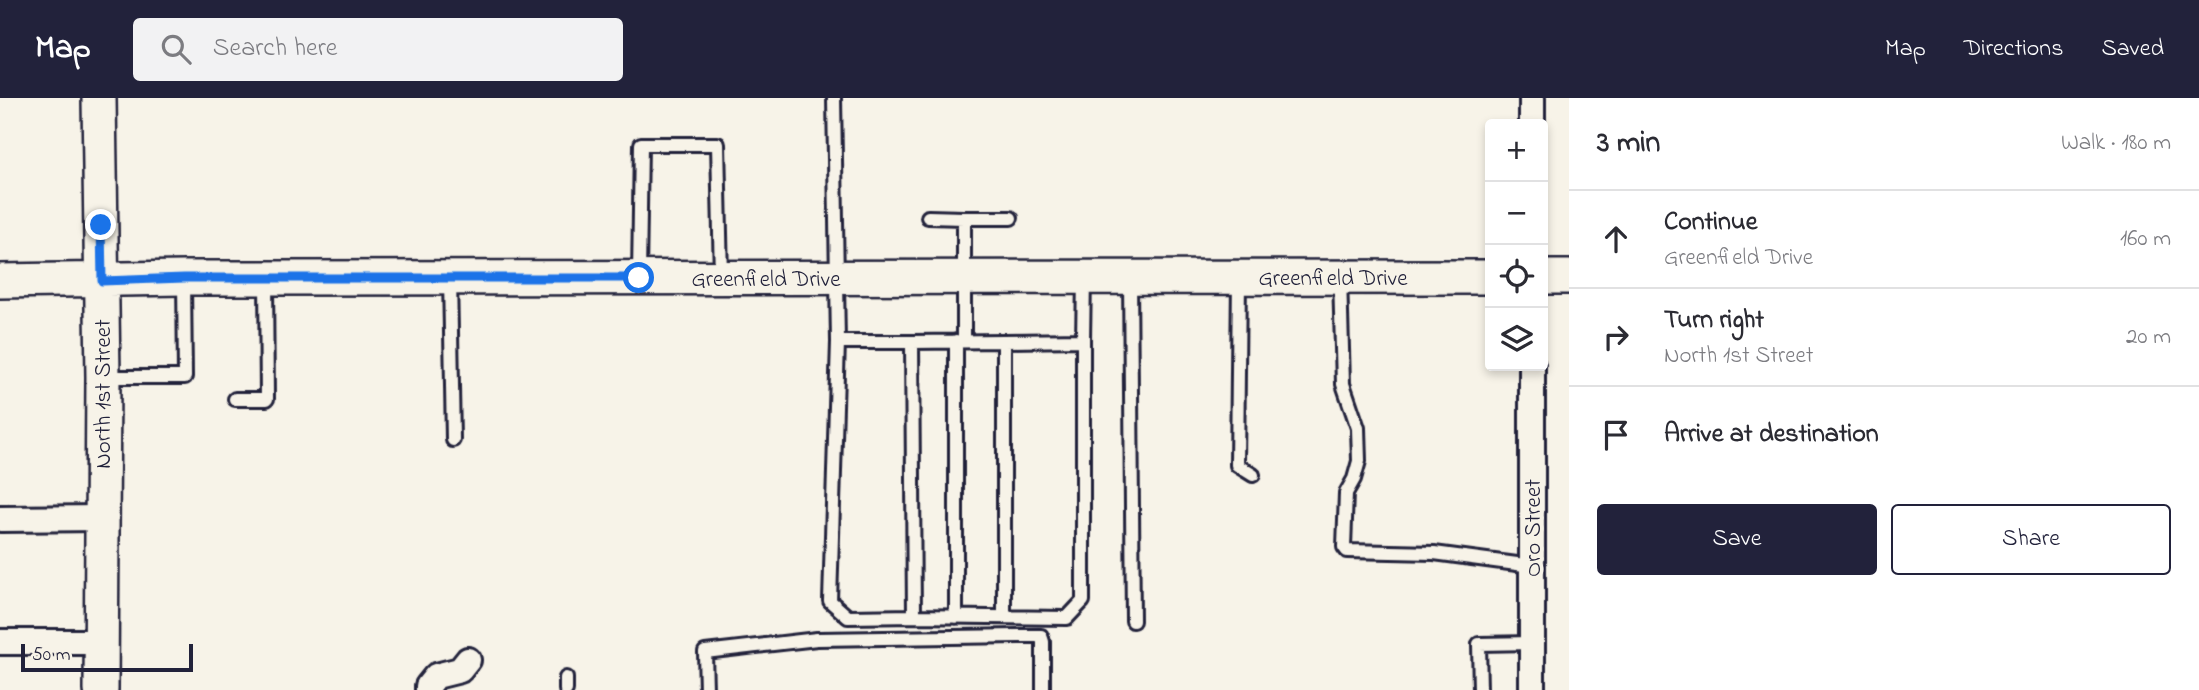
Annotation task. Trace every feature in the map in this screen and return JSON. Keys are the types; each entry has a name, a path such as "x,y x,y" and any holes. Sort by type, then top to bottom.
{"main road":[{"name":"North 1st Street","path":"99,98 103,377 101,690"},
{"name":"Greenfield Drive","path":"0,281 184,278 1485,277"},
{"path":"1548,277 1569,277"}],"street":[{"path":"1532,98 1532,119"},
{"name":"Oro Street","path":"1532,371 1532,690"},
{"path":"0,519 102,518"},
{"path":"0,642 101,642"},
{"path":"428,690 436,676 460,670 468,660"}],"lane":[{"path":"834,98 838,342 830,601 848,617 1067,618 1083,601 1084,277"},
{"path":"639,278 641,144 718,144 721,278"},
{"path":"928,217 1011,218"},
{"path":"956,617 960,341 965,278 964,218"},
{"path":"1130,277 1133,621"},
{"path":"1239,277 1237,465 1253,475"},
{"path":"1340,277 1343,384 1355,416 1358,439 1357,470 1346,493 1344,547 1347,551 1434,553 1532,566"},
{"path":"103,377 186,377 184,278"},
{"path":"234,399 267,399 266,278"},
{"path":"450,278 453,440"},
{"path":"838,342 1083,340"},
{"path":"1004,341 1004,617"},
{"path":"912,342 914,616"},
{"path":"706,690 705,652 817,639 1019,636 1041,636 1044,642 1043,690"},
{"path":"1480,690 1479,643 1532,643"}],"route":[{"path":"101,225 102,281 184,278 639,278"}]}
